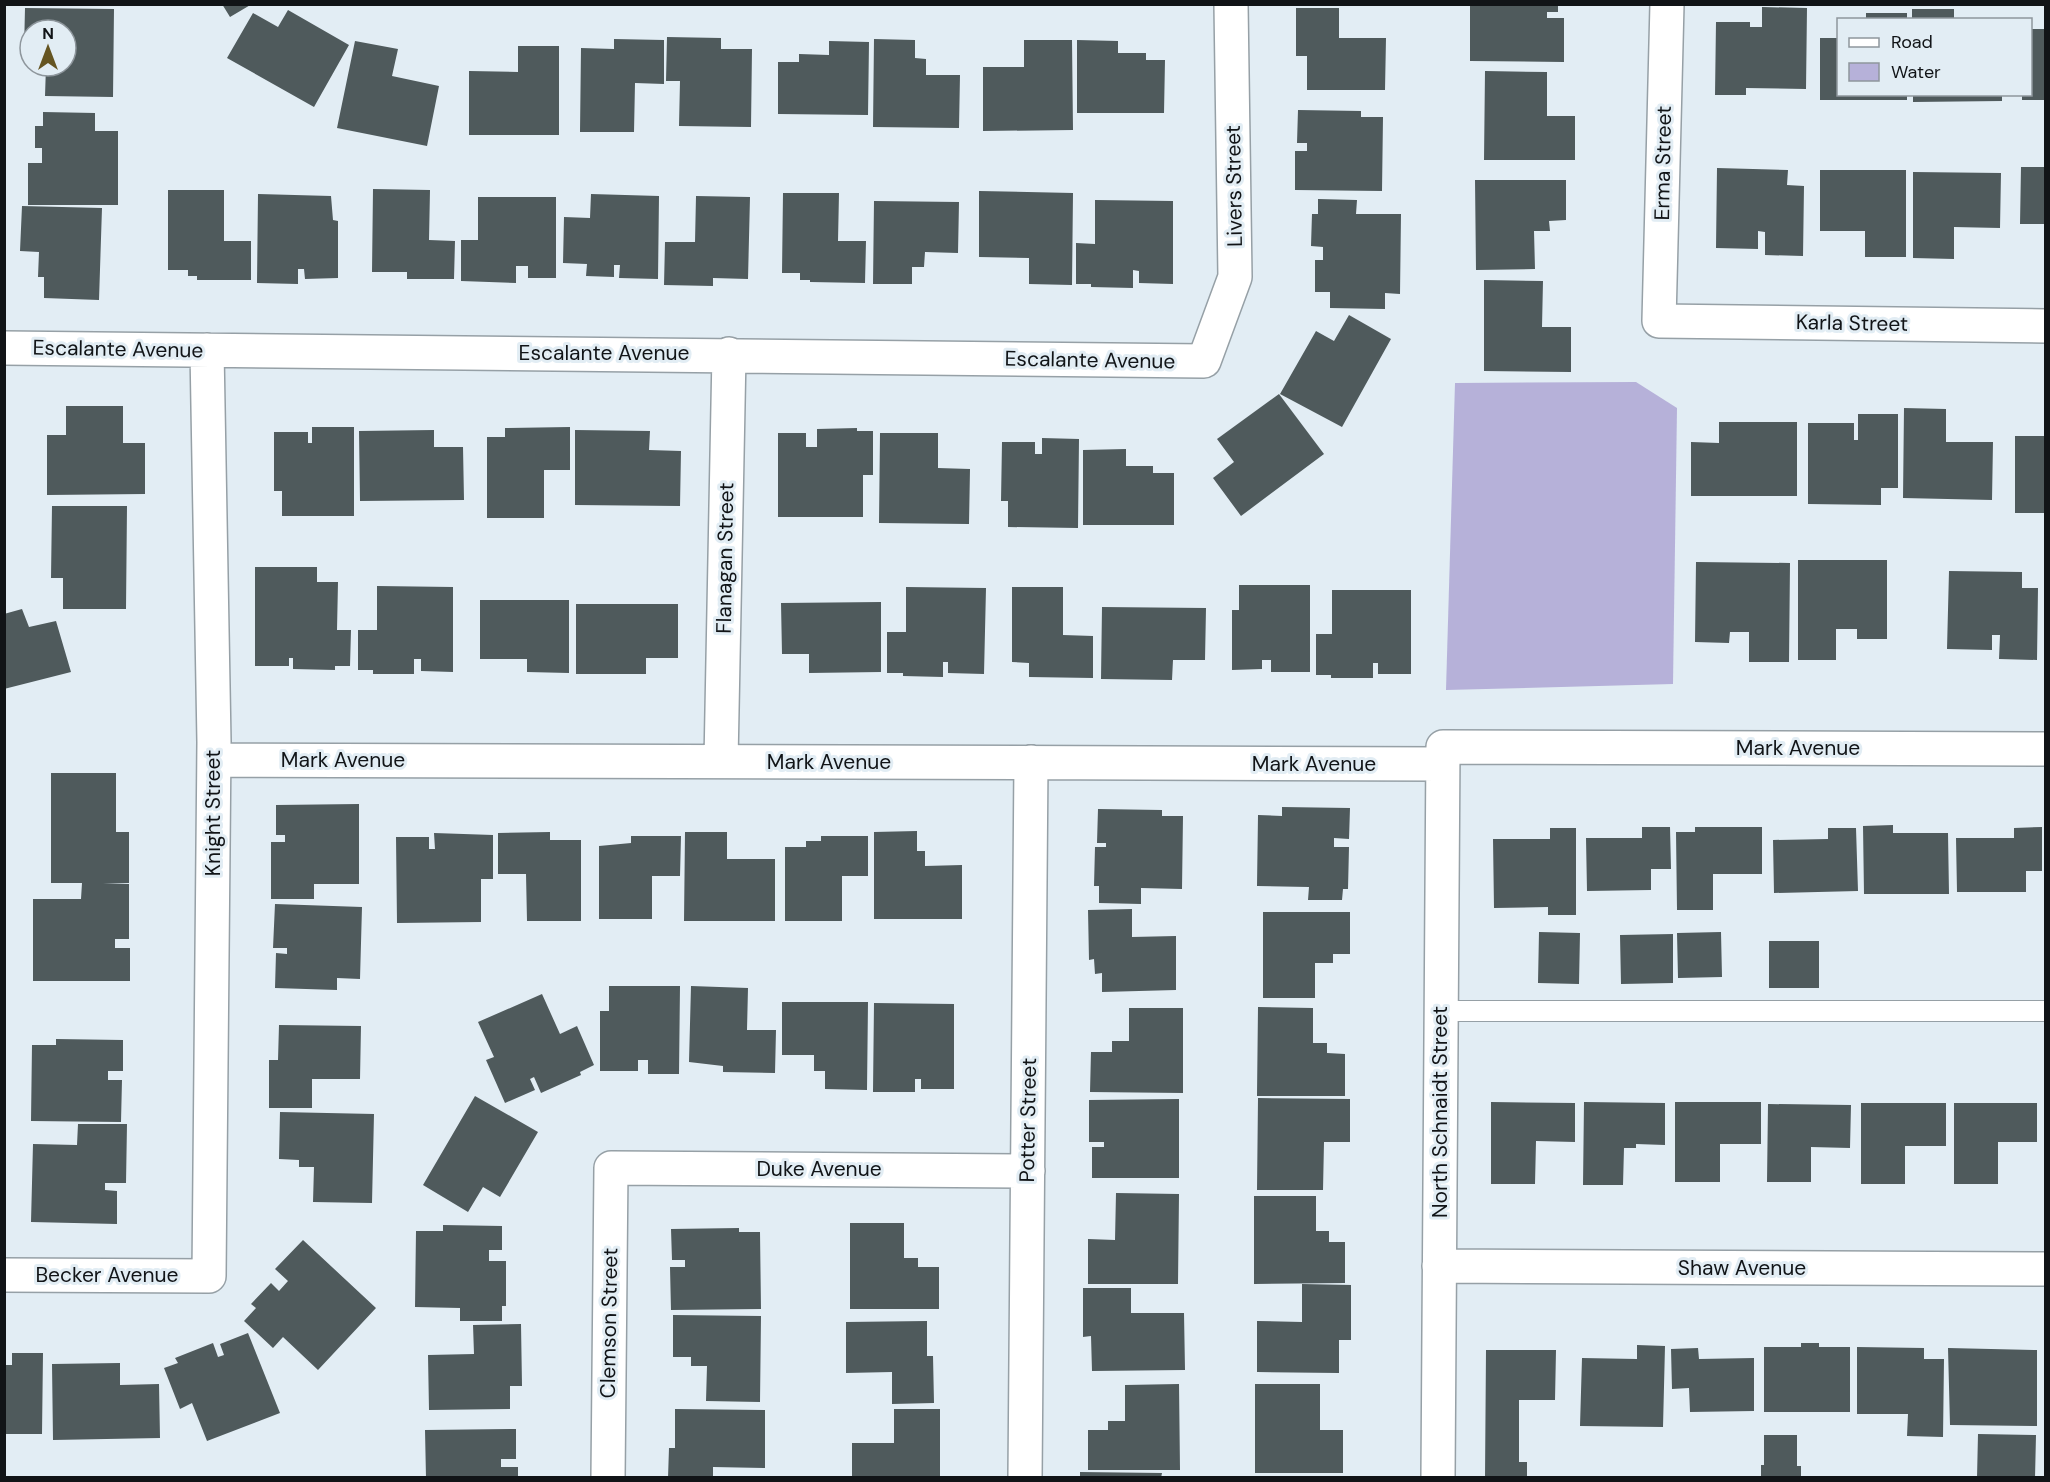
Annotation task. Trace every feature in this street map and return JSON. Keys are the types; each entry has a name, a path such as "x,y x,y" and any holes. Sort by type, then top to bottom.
{"street":[{"name":"Livers Street","path":"1204,362 1235,277 1231,4"},
{"name":"Erma Street","path":"1659,321 1667,4"},
{"name":"Karla Street","path":"1659,321 2046,326"},
{"name":"Escalante Avenue","path":"4,348 729,354 1204,362"},
{"name":"Knight Street","path":"207,350 214,760 209,1276"},
{"name":"Flanagan Street","path":"721,761 729,354"},
{"name":"Mark Avenue","path":"214,760 1031,762 2046,749"},
{"name":"North Schnaidt Street","path":"1438,1478 1443,756"},
{"name":"Potter Street","path":"1025,1478 1031,762"},
{"name":"Duke Avenue","path":"611,1168 1028,1171"},
{"name":"Clemson Street","path":"608,1478 611,1168"},
{"name":"Shaw Avenue","path":"1439,1266 2046,1269"},
{"name":"Becker Avenue","path":"4,1275 209,1276"}],"lane":[{"path":"1441,1011 2046,1011"}],"water":[{"path":"1636,382 1677,408 1673,684 1446,690 1455,383"}],"building":[{"path":"222,4 252,4 230,17"},
{"path":"1470,4 1558,4 1558,12 1547,12 1547,18 1564,18 1564,62 1470,61"},
{"path":"1762,7 1807,8 1806,89 1746,88 1746,95 1715,95 1716,22 1750,22 1750,27 1762,27"},
{"path":"25,8 114,9 113,97 45,96 46,78 78,78 78,18 25,18"},
{"path":"1296,8 1339,8 1339,38 1386,38 1385,90 1307,90 1307,56 1296,56"},
{"path":"1912,9 1954,9 1954,18 1912,18"},
{"path":"288,10 349,45 314,107 227,58 253,13 278,27"},
{"path":"1866,13 1907,13 1907,18 1866,18"},
{"path":"2032,29 2046,29 2046,100 2022,100 2022,96 2032,96"},
{"path":"667,37 721,38 721,49 752,49 751,127 679,126 680,81 666,81"},
{"path":"1820,38 1837,38 1837,96 1907,96 1907,100 1820,100"},
{"path":"614,39 664,40 664,84 635,83 634,132 580,132 581,48 614,49"},
{"path":"874,39 915,40 915,58 926,59 926,75 960,75 959,128 873,127"},
{"path":"1024,40 1072,40 1073,130 983,131 983,67 1024,67"},
{"path":"1077,40 1118,41 1118,53 1146,53 1146,60 1165,60 1164,113 1077,113"},
{"path":"355,41 398,49 392,76 439,86 427,146 337,128"},
{"path":"829,41 869,42 868,115 778,114 778,62 799,62 799,54 829,55"},
{"path":"518,46 559,46 559,135 469,135 469,71 518,72"},
{"path":"1485,71 1547,72 1547,116 1575,116 1575,160 1484,160"},
{"path":"1913,96 2002,96 2002,101 1913,102"},
{"path":"1298,110 1361,111 1361,117 1383,117 1382,191 1295,190 1295,151 1307,151 1307,143 1297,143"},
{"path":"43,112 95,113 95,131 118,131 118,205 28,205 28,163 42,163 42,148 35,148 35,126 43,126"},
{"path":"2021,167 2046,167 2046,224 2020,224"},
{"path":"1717,168 1788,170 1787,185 1804,186 1803,256 1765,255 1765,232 1758,231 1758,249 1716,248"},
{"path":"1820,170 1906,170 1906,257 1865,257 1865,231 1820,231"},
{"path":"1913,172 2001,173 2000,228 1954,227 1954,259 1913,258"},
{"path":"1475,180 1566,180 1566,220 1549,221 1550,231 1534,231 1535,269 1476,270"},
{"path":"373,189 430,190 429,240 455,241 454,279 407,279 407,272 372,272"},
{"path":"168,190 224,190 224,241 251,241 251,280 197,280 197,276 188,276 188,270 168,270"},
{"path":"979,191 1073,193 1072,285 1029,284 1029,258 979,257"},
{"path":"783,193 839,193 838,241 866,241 865,283 810,282 810,280 800,280 800,273 782,273"},
{"path":"258,194 331,196 333,220 338,221 338,278 305,279 304,269 298,269 298,284 257,283"},
{"path":"591,194 659,196 658,279 619,278 620,265 614,265 614,277 586,276 587,264 563,263 564,217 590,218"},
{"path":"696,196 750,197 748,279 713,278 713,286 664,285 665,242 695,242"},
{"path":"478,197 556,197 556,278 528,278 528,266 516,266 516,283 461,281 461,240 478,240"},
{"path":"1318,199 1357,200 1356,214 1401,214 1400,294 1385,293 1385,309 1330,308 1330,292 1315,292 1315,260 1323,260 1323,247 1311,246 1312,214 1318,214"},
{"path":"1095,200 1173,201 1173,284 1139,283 1139,271 1133,270 1133,288 1091,287 1091,284 1076,284 1076,243 1095,244"},
{"path":"874,201 959,202 958,253 925,252 924,267 912,267 912,284 873,284"},
{"path":"22,206 102,208 99,300 44,298 44,277 38,277 39,252 20,251"},
{"path":"1484,280 1543,281 1542,327 1571,327 1571,372 1484,371"},
{"path":"1349,315 1391,339 1342,427 1280,394 1316,331 1334,341"},
{"path":"1279,394 1324,454 1241,516 1213,478 1234,462 1217,439"},
{"path":"66,406 123,406 123,443 145,443 145,494 47,495 47,435 66,435"},
{"path":"1904,408 1946,409 1946,442 1993,442 1992,500 1903,498"},
{"path":"1858,414 1898,414 1898,488 1881,488 1881,505 1808,504 1808,423 1854,423 1854,440 1858,440"},
{"path":"1719,422 1797,422 1797,496 1691,496 1691,442 1719,443"},
{"path":"312,427 354,427 354,516 282,516 282,491 274,491 274,432 308,432 308,443 312,443"},
{"path":"570,427 570,470 544,470 544,518 487,518 487,437 505,437 505,428"},
{"path":"857,428 857,431 873,431 873,475 863,475 863,517 778,517 778,433 806,433 806,447 817,447 817,429"},
{"path":"434,430 434,447 463,447 464,500 360,501 359,431"},
{"path":"575,430 650,431 649,450 681,451 680,506 575,505"},
{"path":"880,433 938,433 938,468 970,469 969,524 879,523"},
{"path":"2015,436 2046,436 2046,513 2015,513"},
{"path":"1042,438 1079,439 1078,528 1008,527 1008,501 1001,501 1002,442 1035,442 1035,454 1042,454"},
{"path":"1126,449 1126,466 1153,466 1153,473 1174,473 1174,525 1083,525 1083,450"},
{"path":"52,506 127,506 126,609 63,609 63,578 51,578"},
{"path":"1798,560 1887,560 1887,639 1857,639 1857,629 1836,629 1836,660 1798,660"},
{"path":"1696,562 1790,563 1789,662 1749,662 1749,632 1730,632 1729,643 1695,642"},
{"path":"255,567 317,567 317,582 338,582 337,630 351,630 350,666 335,666 335,670 293,669 293,658 289,658 289,666 255,666"},
{"path":"1949,571 2022,572 2022,588 2038,588 2037,660 1999,659 2000,635 1992,635 1992,650 1947,649"},
{"path":"1239,585 1310,585 1310,672 1271,672 1271,660 1262,660 1262,669 1232,670 1232,610 1239,610"},
{"path":"377,586 453,587 453,672 421,671 421,659 414,659 414,674 373,674 373,670 358,670 358,630 377,630"},
{"path":"906,587 986,588 984,674 948,673 948,662 943,662 943,677 903,676 903,673 887,673 887,632 906,632"},
{"path":"1012,587 1063,587 1063,635 1093,636 1093,678 1029,677 1029,663 1012,662"},
{"path":"1332,590 1411,590 1411,674 1378,674 1378,663 1373,663 1373,678 1331,678 1331,675 1316,675 1316,634 1332,634"},
{"path":"480,600 569,600 569,673 527,672 527,659 480,659"},
{"path":"881,602 881,672 809,673 809,654 782,654 781,603"},
{"path":"576,604 678,604 678,658 646,658 646,674 576,674"},
{"path":"1102,607 1206,608 1205,660 1173,660 1172,680 1101,679"},
{"path":"22,609 29,627 56,621 71,672 4,689 4,614"},
{"path":"51,773 116,773 116,832 129,832 129,883 103,884 129,884 129,939 115,939 115,948 130,948 130,981 33,981 33,899 81,899 82,883 51,883"},
{"path":"359,804 359,884 314,884 314,899 271,899 271,842 285,842 285,835 276,835 276,805"},
{"path":"1282,807 1350,808 1349,839 1334,838 1334,847 1349,847 1348,889 1343,889 1342,900 1308,900 1309,887 1257,886 1258,815 1282,816"},
{"path":"1098,809 1162,810 1162,816 1183,816 1182,889 1141,888 1141,904 1099,903 1099,886 1094,886 1095,847 1106,847 1106,843 1097,843"},
{"path":"1893,825 1893,833 1948,833 1949,894 1864,894 1863,826"},
{"path":"1642,827 1670,827 1671,869 1651,869 1651,890 1587,891 1586,838 1642,838"},
{"path":"1695,827 1762,827 1762,874 1713,874 1713,910 1677,910 1676,832 1695,832"},
{"path":"2042,827 2042,871 2026,871 2026,892 1957,892 1956,838 2014,838 2014,828"},
{"path":"1550,828 1576,828 1576,915 1548,915 1548,907 1494,908 1493,839 1550,839"},
{"path":"1828,828 1856,828 1858,891 1774,893 1773,840 1828,839"},
{"path":"917,831 917,851 925,851 925,866 962,865 962,919 874,919 874,832"},
{"path":"550,832 550,840 581,840 581,921 527,921 526,874 498,874 498,833"},
{"path":"685,832 727,832 727,859 775,859 775,921 684,921"},
{"path":"434,833 493,835 493,879 481,879 481,922 397,923 396,837 429,837 429,849 435,849"},
{"path":"631,836 681,836 680,876 652,876 652,919 599,919 599,846 631,843"},
{"path":"821,836 868,836 868,876 842,876 842,921 785,921 785,847 806,847 806,841 821,841"},
{"path":"275,904 362,907 360,979 337,978 337,990 275,988 276,953 287,954 287,948 273,948"},
{"path":"1132,909 1132,937 1176,936 1176,990 1102,992 1102,973 1095,974 1094,959 1089,960 1088,910"},
{"path":"1263,912 1350,912 1350,954 1333,954 1333,963 1315,963 1315,998 1263,998"},
{"path":"1539,932 1580,933 1579,984 1538,983"},
{"path":"1721,932 1722,977 1678,978 1677,933"},
{"path":"1673,934 1673,983 1621,984 1620,935"},
{"path":"1769,941 1819,941 1819,988 1769,988"},
{"path":"609,986 680,986 679,1074 648,1074 648,1060 638,1060 638,1071 600,1071 600,1011 609,1011"},
{"path":"691,986 748,988 747,1030 776,1030 775,1073 723,1072 723,1066 689,1062"},
{"path":"542,994 560,1034 577,1026 594,1065 580,1072 581,1075 541,1093 534,1077 530,1079 535,1090 505,1103 486,1060 494,1057 478,1022"},
{"path":"782,1002 868,1002 867,1090 825,1089 825,1071 814,1071 814,1055 782,1055"},
{"path":"874,1003 954,1004 954,1089 921,1089 921,1079 915,1079 915,1092 873,1092"},
{"path":"1258,1007 1313,1008 1313,1043 1327,1043 1327,1053 1345,1054 1345,1096 1257,1096"},
{"path":"1129,1008 1183,1008 1183,1093 1090,1092 1091,1052 1112,1052 1112,1041 1129,1041"},
{"path":"279,1025 361,1026 360,1079 312,1079 312,1108 269,1108 269,1060 278,1060"},
{"path":"56,1039 123,1040 123,1071 108,1071 108,1080 122,1080 121,1122 31,1121 32,1045 56,1045"},
{"path":"475,1096 538,1132 500,1197 483,1187 468,1212 423,1185"},
{"path":"1258,1098 1350,1099 1350,1142 1324,1142 1323,1190 1257,1190"},
{"path":"1179,1099 1179,1178 1092,1178 1092,1147 1104,1147 1104,1142 1089,1142 1089,1100"},
{"path":"1491,1102 1575,1103 1575,1142 1536,1141 1535,1184 1491,1184"},
{"path":"1584,1102 1665,1103 1665,1145 1636,1144 1636,1148 1624,1148 1623,1185 1583,1185"},
{"path":"1675,1102 1761,1102 1761,1144 1720,1144 1720,1182 1675,1182"},
{"path":"1861,1103 1946,1103 1946,1146 1905,1146 1905,1184 1861,1184"},
{"path":"1954,1103 2037,1103 2037,1142 1998,1142 1998,1184 1954,1184"},
{"path":"1768,1104 1851,1105 1850,1148 1811,1147 1811,1182 1767,1182"},
{"path":"280,1112 374,1114 372,1203 313,1202 314,1167 299,1167 299,1160 279,1159"},
{"path":"78,1124 127,1124 126,1183 105,1183 105,1190 117,1191 117,1224 31,1222 33,1144 77,1145"},
{"path":"1116,1193 1179,1194 1178,1284 1088,1284 1088,1239 1115,1240"},
{"path":"1254,1196 1316,1196 1316,1231 1329,1231 1329,1242 1345,1242 1345,1283 1254,1284"},
{"path":"850,1223 904,1223 904,1258 918,1258 918,1267 939,1267 939,1309 850,1309"},
{"path":"443,1225 502,1226 502,1250 489,1250 489,1261 506,1261 506,1306 502,1306 502,1321 460,1321 460,1308 415,1307 416,1231 443,1231"},
{"path":"739,1228 739,1232 760,1232 761,1309 671,1310 670,1267 685,1267 685,1260 672,1260 671,1229"},
{"path":"303,1240 376,1308 318,1370 283,1337 273,1348 244,1321 256,1308 251,1304 271,1283 279,1291 288,1281 275,1269"},
{"path":"1302,1284 1351,1285 1351,1340 1339,1340 1339,1373 1257,1372 1257,1321 1302,1322"},
{"path":"1083,1288 1131,1288 1131,1313 1184,1313 1185,1370 1092,1371 1091,1336 1083,1337"},
{"path":"673,1315 761,1316 760,1402 706,1401 707,1366 691,1366 691,1357 673,1357"},
{"path":"927,1321 927,1356 933,1356 934,1403 892,1404 892,1372 846,1373 846,1322"},
{"path":"521,1324 522,1386 510,1386 510,1409 429,1410 428,1355 474,1354 473,1325"},
{"path":"248,1333 280,1413 207,1441 192,1403 180,1409 164,1368 178,1363 175,1358 213,1343 218,1357 224,1355 220,1344"},
{"path":"1801,1343 1819,1343 1819,1347 1850,1347 1850,1412 1764,1412 1764,1347 1801,1347"},
{"path":"1637,1345 1665,1346 1663,1427 1580,1426 1582,1358 1637,1359"},
{"path":"1857,1347 1924,1348 1924,1359 1944,1359 1943,1437 1907,1436 1908,1414 1857,1414"},
{"path":"1698,1348 1699,1359 1754,1358 1754,1411 1690,1412 1689,1388 1672,1389 1671,1349"},
{"path":"1948,1348 2037,1350 2037,1426 1950,1425"},
{"path":"1486,1350 1556,1350 1555,1400 1519,1400 1519,1462 1527,1462 1527,1478 1485,1478"},
{"path":"12,1353 43,1353 42,1434 4,1434 4,1365 12,1365"},
{"path":"120,1363 120,1385 159,1384 160,1438 53,1440 52,1364"},
{"path":"1179,1384 1180,1470 1088,1470 1088,1430 1108,1430 1108,1421 1125,1421 1125,1385"},
{"path":"1255,1384 1320,1384 1320,1430 1343,1430 1343,1473 1255,1473"},
{"path":"675,1409 765,1410 765,1468 713,1467 713,1478 668,1478 669,1448 675,1448"},
{"path":"894,1409 940,1409 940,1476 852,1478 852,1443 894,1443"},
{"path":"516,1429 516,1459 501,1459 501,1467 518,1467 518,1478 426,1478 425,1430"},
{"path":"1978,1434 2036,1435 2035,1478 1977,1478"},
{"path":"1764,1435 1797,1435 1797,1466 1801,1466 1801,1478 1761,1478 1761,1465 1764,1465"},
{"path":"1080,1472 1162,1473 1161,1478 1080,1478"}]}
